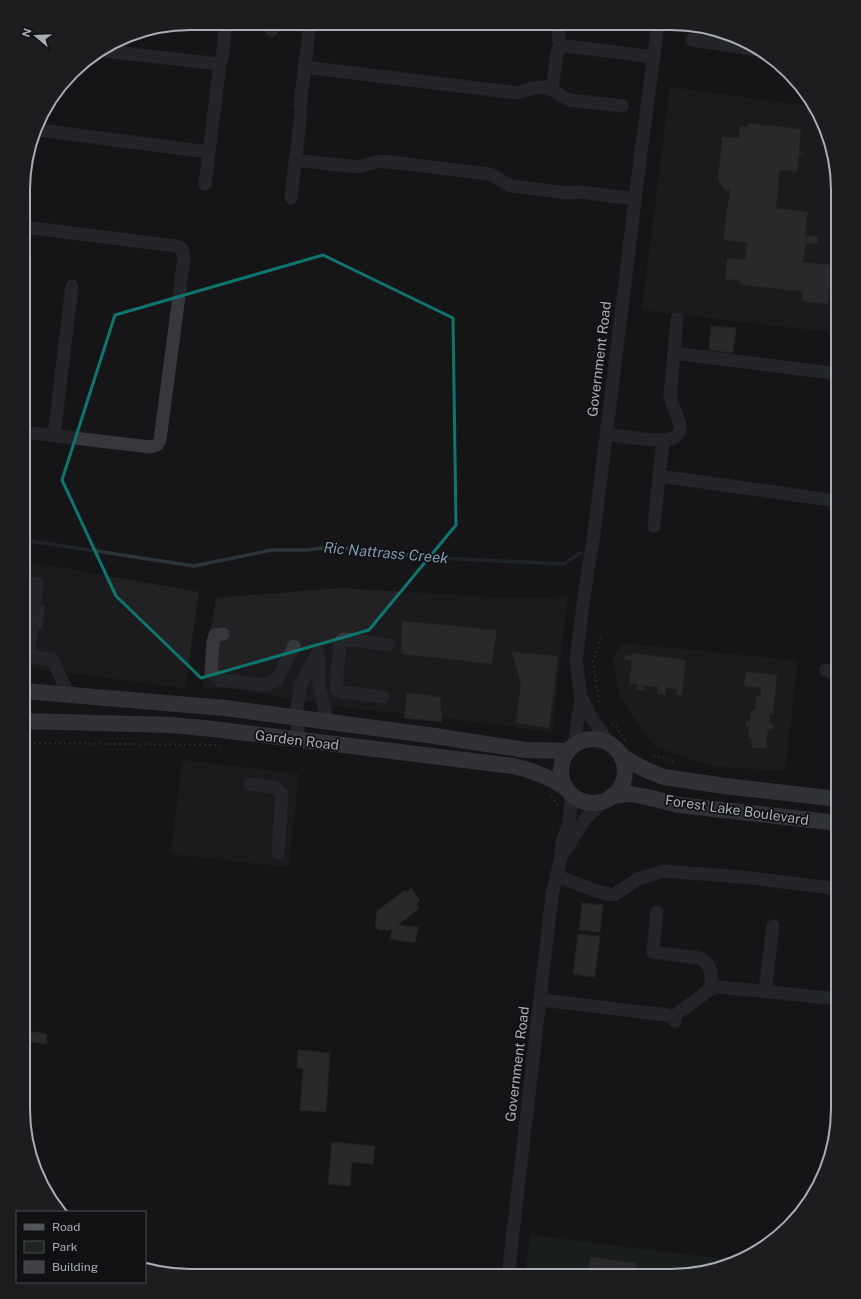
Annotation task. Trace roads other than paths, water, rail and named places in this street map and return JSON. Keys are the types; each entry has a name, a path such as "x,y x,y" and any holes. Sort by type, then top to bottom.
{"main road":[{"name":"Garden Road","path":"30,692 225,708 526,750 571,748"},
{"name":"Garden Road","path":"30,721 171,725 513,766 524,768 546,776 569,791"},
{"path":"592,739 601,740 619,748 624,764 623,782 619,790 608,798 596,803 579,800 569,791 562,779 561,769 563,759 571,748 583,741 592,739"},
{"name":"Forest Lake Boulevard","path":"619,748 644,769 664,777 724,786 831,798"},
{"name":"Forest Lake Boulevard","path":"608,798 631,794 679,805 831,822"}],"street":[{"path":"291,198 309,30"},
{"path":"559,30 558,39 561,44 566,46 654,57"},
{"name":"Government Road","path":"571,748 581,697 576,660 607,434 623,290 657,30"},
{"path":"205,184 225,32"},
{"path":"692,40 744,48"},
{"path":"552,90 557,53 561,44"},
{"path":"109,52 220,64"},
{"path":"305,68 517,93 532,88 546,87 569,100 622,106"},
{"path":"42,130 209,152"},
{"path":"295,160 358,167 381,161 490,174 511,186 567,193 581,192 635,199"},
{"path":"30,228 176,246 182,249 184,258 160,440 157,445 150,447 30,433"},
{"path":"54,435 72,286"},
{"path":"607,434 663,440 672,438 678,434 680,428 679,423 671,403 670,396 677,319"},
{"path":"674,353 831,373"},
{"path":"654,526 663,440"},
{"path":"659,476 831,500"},
{"path":"30,584 36,584 30,627"},
{"path":"223,634 215,635 211,665 211,672 220,680 266,685 277,680 294,646"},
{"path":"383,697 342,692 336,689 340,642 344,639 388,645"},
{"path":"300,740 295,718 300,684 318,653 318,687 328,722"},
{"path":"30,656 52,659 69,695"},
{"name":"Government Road","path":"581,697 593,720 619,748"},
{"path":"250,784 275,787 282,794 278,853"},
{"name":"Government Road","path":"509,1269 552,895 561,857 562,842 571,814 569,791"},
{"name":"Government Road","path":"561,857 586,818 608,798"},
{"path":"556,876 579,883 603,893 614,895 638,879 663,871 742,877 831,888"},
{"path":"657,912 653,952 699,958 706,962 710,969 712,988"},
{"path":"765,991 773,926"},
{"path":"541,1000 668,1015 674,1019 712,988 718,987 831,998"}],"waterway":[{"name":"Ric Nattrass Creek","path":"30,541 194,566 272,550 306,550 331,547 440,558 564,564 580,553"}]}
